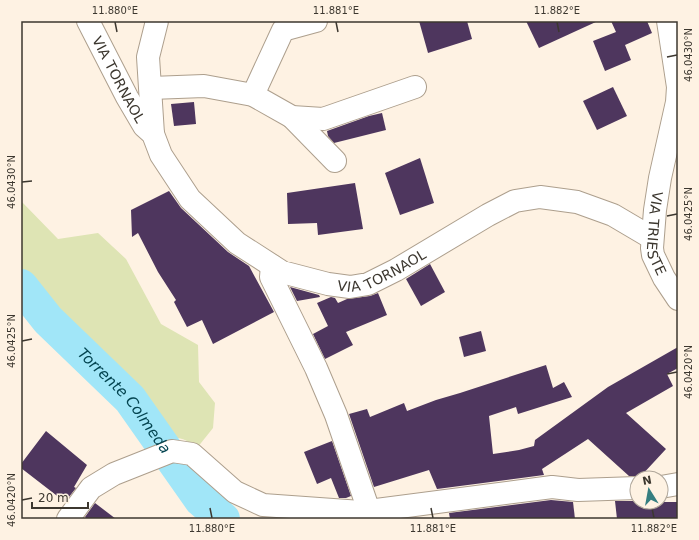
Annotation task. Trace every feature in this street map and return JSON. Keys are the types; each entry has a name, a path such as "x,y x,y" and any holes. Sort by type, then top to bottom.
{"street":[{"name":"VIA TORNAOL","path":"88,21 127,97 144,126 153,134"},
{"name":"VIA TORNAOL","path":"157,21 148,57 153,134 161,155 190,199 237,243 282,272 328,284 350,287 368,284 396,270 515,200 540,197 577,202 613,215 652,238"},
{"path":"253,95 283,30 316,21"},
{"name":"VIA TRIESTE","path":"668,21 678,87 677,102 660,178 652,248 656,262 664,278 678,299"},
{"path":"150,88 204,86 253,95 292,117 335,161"},
{"path":"292,117 323,119 415,87"},
{"path":"272,266 271,277 316,368 336,414 365,512"},
{"path":"68,519 91,488 114,474 172,451 192,454 236,492 263,505 365,512 552,487 578,490 629,488"}],"green space":[{"path":"21,201 58,239 98,233 126,259 161,324 198,345 199,382 215,403 213,428 197,448 187,441 179,438 164,438 152,441 136,416 115,394 64,348 47,329 21,295"}],"building":[{"path":"419,21 467,21 472,39 428,53"},
{"path":"526,21 598,21 539,48"},
{"path":"611,21 647,21 652,33 625,45 631,60 605,71 593,41 616,32"},
{"path":"613,87 627,116 597,130 583,101"},
{"path":"194,102 196,124 174,126 171,104"},
{"path":"382,113 386,130 334,143 328,136 327,131"},
{"path":"420,158 434,203 400,215 385,173"},
{"path":"355,183 363,229 318,235 317,223 288,224 287,193"},
{"path":"169,191 181,208 228,252 249,266 274,312 213,344 202,320 187,327 174,302 176,300 158,272 138,233 132,237 131,210"},
{"path":"430,264 445,292 421,306 406,279"},
{"path":"290,287 319,295 320,297 297,301"},
{"path":"378,293 387,315 346,332 353,345 325,359 313,334 328,326 317,303 331,297 335,298 338,303 347,299 370,296"},
{"path":"481,331 486,351 464,357 459,337"},
{"path":"678,347 678,368 667,374 673,386 626,413 666,449 647,470 629,470 629,476 588,439 542,469 544,475 437,489 429,470 374,487 349,414 367,409 370,417 404,403 407,411 436,400 546,365 553,388 564,382 572,397 518,414 516,407 489,416 493,454 534,446 535,440 608,387"},
{"path":"46,431 87,465 74,487 76,488 65,502 21,468 21,464"},
{"path":"332,441 351,496 346,498 339,498 331,478 317,484 304,452"},
{"path":"551,500 573,502 575,519 450,519 449,513"},
{"path":"615,501 629,501 629,510 669,510 669,502 678,502 678,519 617,519"},
{"path":"95,503 116,519 87,519 85,517"}],"waterway":[{"name":"Torrente Colmeda","path":"21,286 48,320 130,399 201,500 223,519"}]}
